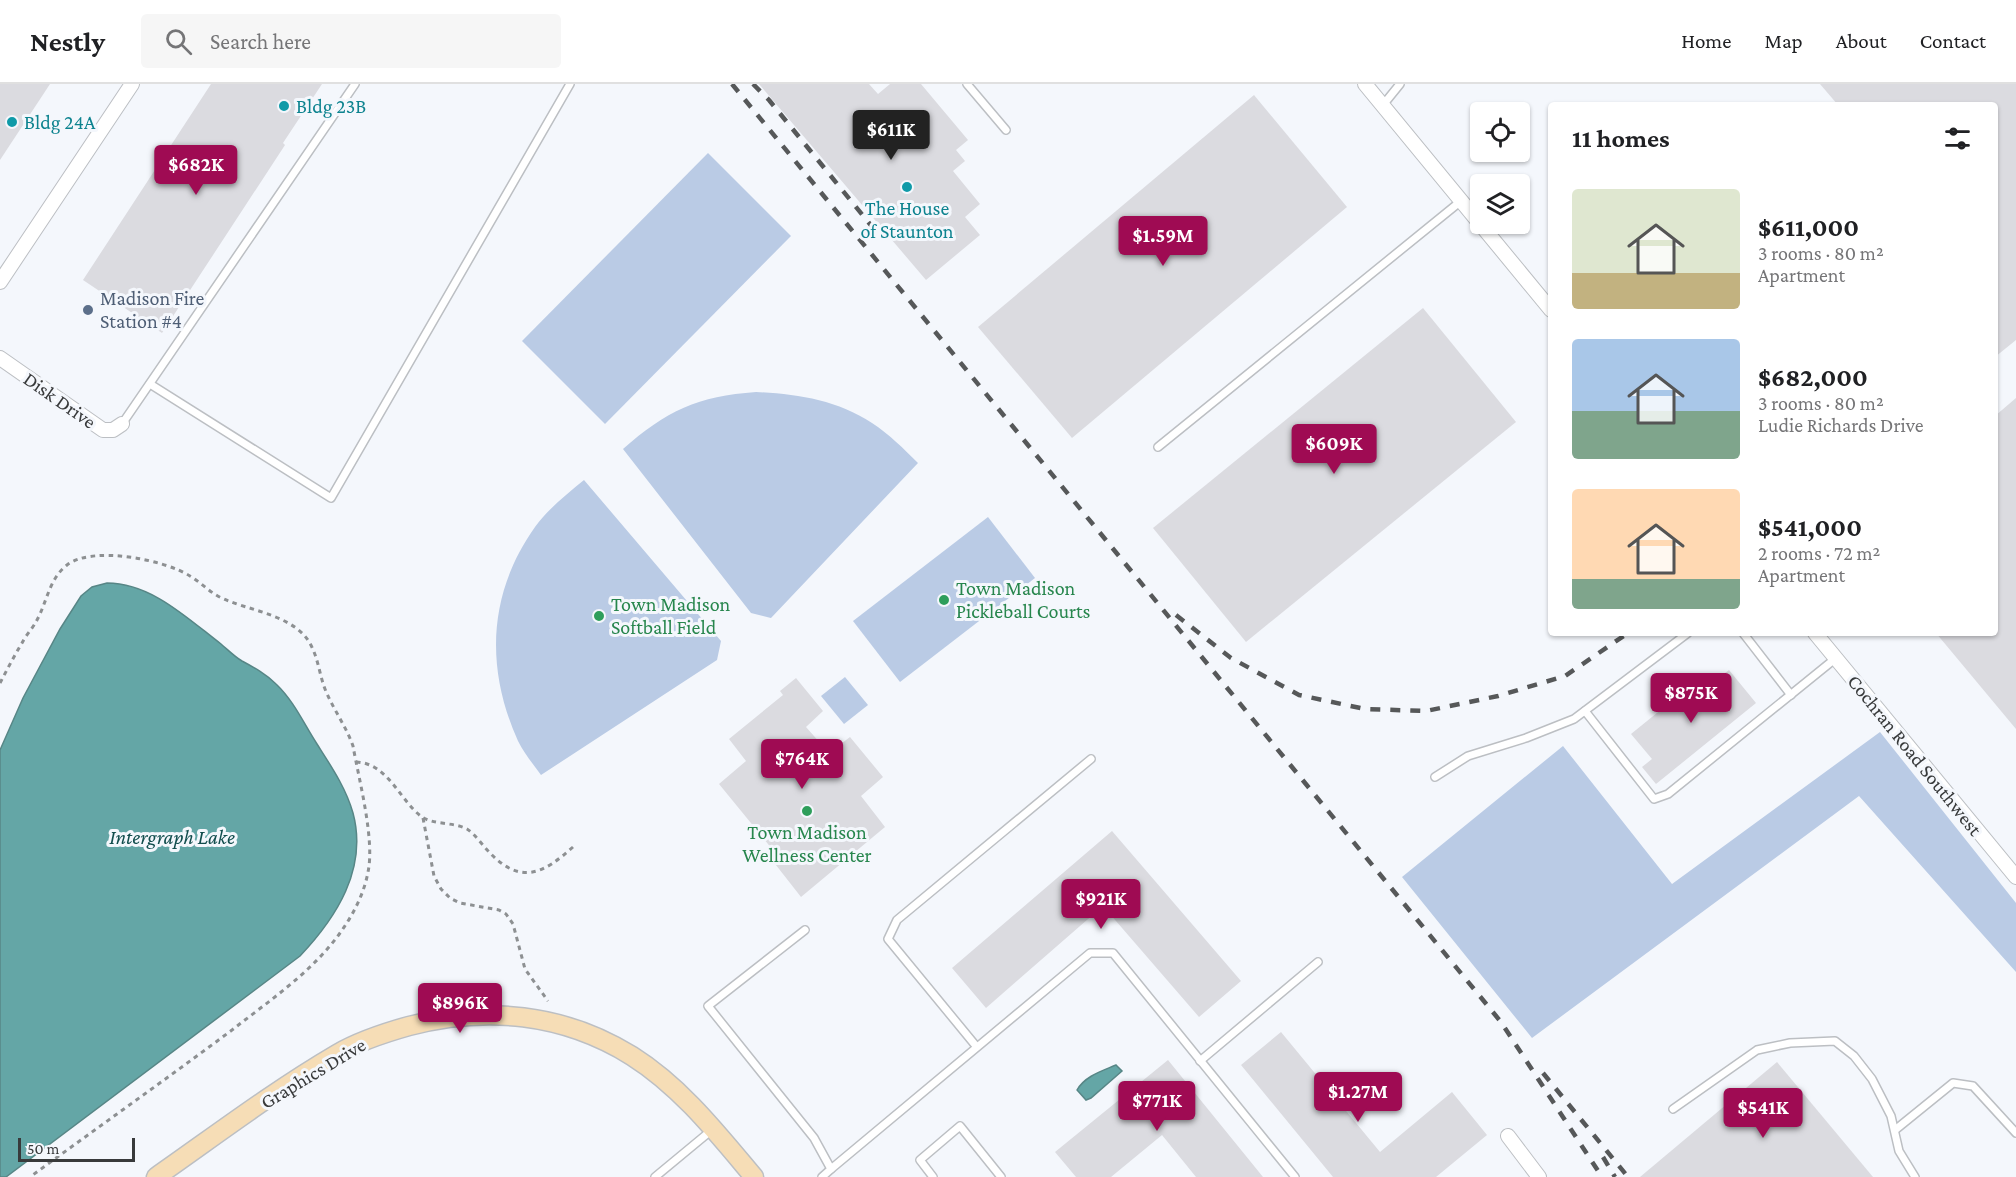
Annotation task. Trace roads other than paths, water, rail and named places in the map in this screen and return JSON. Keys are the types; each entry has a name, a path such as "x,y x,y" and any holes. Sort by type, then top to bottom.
{"street":[{"path":"0,282 132,84"},
{"path":"1365,84 1548,306"},
{"name":"Disk Drive","path":"0,358 103,430 113,430 122,424"},
{"name":"Cochran Road Southwest","path":"1818,636 2016,877"},
{"name":"Graphics Drive","path":"156,1177 338,1053 383,1033 429,1021 465,1015 507,1014 554,1023 592,1035 632,1056 664,1080 696,1109 754,1177"},
{"path":"1508,1136 1539,1177"}],"lane":[{"path":"122,424 355,84"},
{"path":"150,384 331,498 570,84"},
{"path":"967,84 1006,130"},
{"path":"1383,105 1400,84"},
{"path":"1158,447 1461,201"},
{"path":"1436,777 1468,756 1574,719 1684,636"},
{"path":"1745,636 1791,695"},
{"path":"1585,711 1654,799 1668,795 1836,658"},
{"path":"976,1046 888,939 897,920 1091,759"},
{"path":"806,930 708,1006 814,1138 831,1169"},
{"path":"822,1177 1090,952 1113,953 1295,1177"},
{"path":"1200,1061 1318,962"},
{"path":"1673,1109 1757,1050 1790,1042 1835,1041 1854,1056 1872,1079 1891,1116 1899,1151 1915,1177"},
{"path":"1894,1130 1953,1083 1973,1086 2016,1133"},
{"path":"933,1177 920,1161 960,1126 1001,1177"},
{"path":"655,1177 714,1129"}],"water":[{"name":"Intergraph Lake","path":"107,583 139,589 168,604 237,658 268,677 282,691 333,769 346,795 353,813 357,834 356,854 346,891 337,909 326,926 300,956 6,1177 0,1177 0,750 23,698 60,629 81,596 92,587"},
{"path":"1116,1065 1122,1071 1091,1098 1086,1100 1077,1090 1089,1078"}],"railway":[{"path":"732,84 1501,1022 1602,1177"},
{"path":"753,84 769,100 878,234"},
{"path":"1176,615 1231,658 1299,695 1365,709 1426,711 1498,696 1565,676 1624,636"},
{"path":"1543,1073 1628,1177"},
{"path":"1603,1157 1615,1177"}],"place":[{"name":"Bldg 23B","path":"284,106"},
{"name":"Bldg 24A","path":"12,122"},
{"name":"The House of Staunton","path":"907,187"},
{"name":"Madison Fire Station #4","path":"88,310"},
{"name":"Town Madison Pickleball Courts","path":"944,600"},
{"name":"Town Madison Softball Field","path":"599,616"},
{"name":"Town Madison Wellness Center","path":"807,811"}]}
